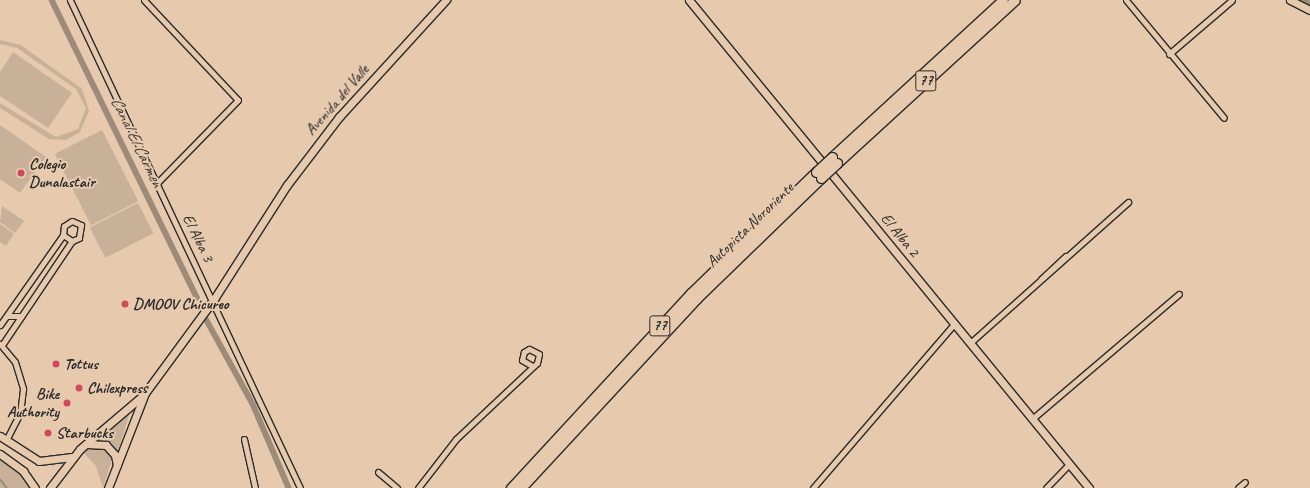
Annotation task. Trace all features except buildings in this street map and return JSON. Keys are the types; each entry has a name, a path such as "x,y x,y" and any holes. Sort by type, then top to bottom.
{"highway":[{"name":"Autopista Nororiente","path":"521,488 697,298 834,160 1003,0"},
{"name":"Autopista Nororiente","path":"834,160 1015,0"},
{"name":"Autopista Nororiente","path":"510,488 691,293 819,175"}],"street":[{"name":"El Alba 3","path":"70,0 213,297 300,488"},
{"path":"144,0 238,100 157,183"},
{"name":"Avenida del Valle","path":"108,488 145,393 213,297 259,227 339,117 446,0"},
{"name":"El Alba 2","path":"689,0 1089,488"},
{"path":"1126,0 1169,54 1224,118"},
{"path":"1169,54 1232,0"},
{"path":"1290,0 1310,10"},
{"path":"970,343 1128,202"},
{"path":"0,326 63,235 66,223 78,222 82,234 72,241 1,345 17,367 23,395 20,413 3,438 0,446"},
{"path":"63,235 72,241"},
{"path":"1032,419 1178,294"},
{"path":"7,316 21,316"},
{"path":"813,488 954,324"},
{"path":"418,488 456,439 532,366"},
{"name":"Avenida del Valle","path":"50,488 72,457 145,393"},
{"path":"3,438 40,461 72,457"},
{"path":"244,439 255,488"},
{"path":"87,444 98,442 109,447 117,467"},
{"path":"0,454 23,471 35,488"},
{"path":"1046,488 1069,464"},
{"path":"378,472 397,488"},
{"path":"1238,488 1245,482"}],"shaded area":[{"path":"0,40 21,45 82,89 89,111 80,132 66,140 49,139 0,108 0,103 56,137 78,129 86,108 76,89 17,48 0,44"},
{"path":"13,52 72,93 48,128 0,96 0,72"},
{"path":"0,125 46,157 20,193 0,179"},
{"path":"102,130 138,201 91,225 55,154"},
{"path":"138,203 153,233 105,258 90,228"},
{"path":"2,206 24,221 15,233 0,222"},
{"path":"0,224 14,234 6,246 0,242"},
{"path":"130,412 118,451 99,436"},
{"path":"89,446 106,449 112,459 103,488 96,466 83,452"},
{"path":"0,457 18,470 31,488 0,488"}],"waterway":[{"name":"Canal El Carmen","path":"52,0 197,297"},
{"path":"1302,0 1310,4"},
{"name":"Canal El Carmen","path":"205,317 253,404 289,488"},
{"path":"0,479 7,488"}],"place":[{"name":"Colegio Dunalastair","path":"21,173"},
{"name":"DMOOV Chicureo","path":"125,304"},
{"name":"Tottus","path":"56,364"},
{"name":"Chilexpress","path":"79,388"},
{"name":"Bike Authority","path":"67,403"},
{"name":"Starbucks","path":"48,433"}]}
